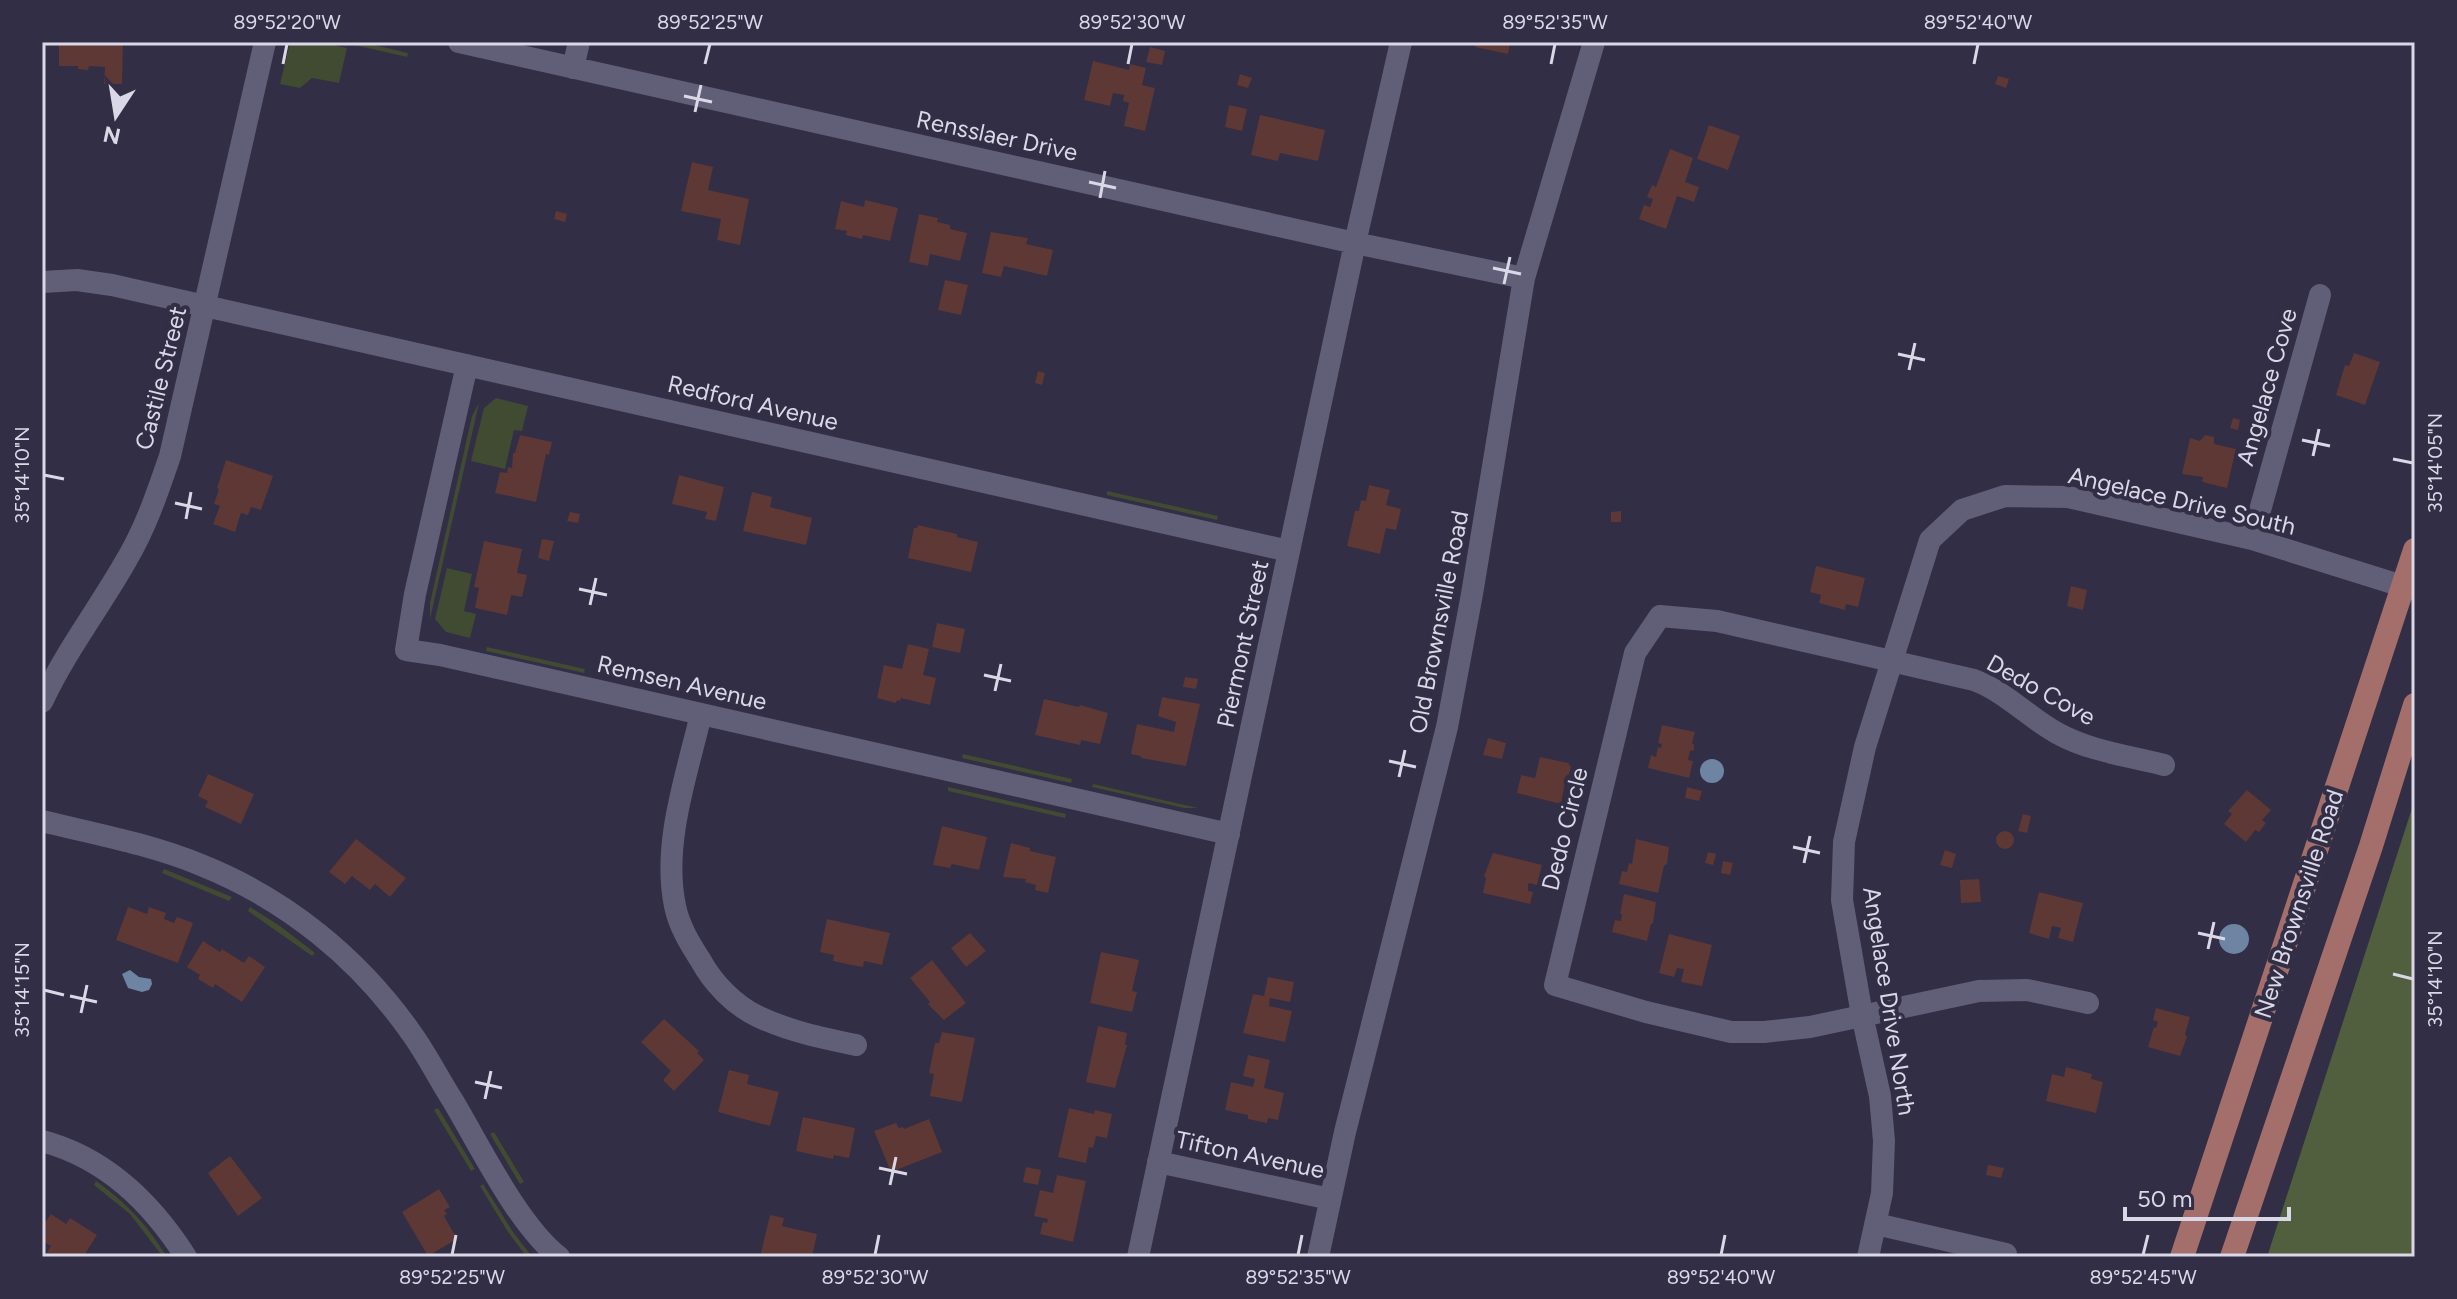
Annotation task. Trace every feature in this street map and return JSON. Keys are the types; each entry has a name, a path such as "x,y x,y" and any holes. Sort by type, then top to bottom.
{"main road":[{"name":"New Brownsville Road","path":"2182,1257 2409,588 2415,550"},
{"name":"New Brownsville Road","path":"2232,1257 2371,846 2415,705"}],"street":[{"name":"Castile Street","path":"42,702 129,556 170,456 265,42"},
{"name":"Rensslaer Drive","path":"459,42 1524,278"},
{"path":"573,68 579,42"},
{"name":"Piermont Street","path":"1138,1257 1355,243 1401,42"},
{"name":"Old Brownsville Road","path":"1318,1257 1447,727 1524,278 1594,42"},
{"name":"Redford Avenue","path":"42,282 94,282 1289,551"},
{"name":"Angelace Cove","path":"2252,539 2320,295"},
{"name":"Remsen Avenue","path":"467,365 415,594 406,650 440,655 1229,834"},
{"name":"Angelace Drive South","path":"1892,662 1930,540 1962,510 2005,496 2068,497 2252,539 2409,588"},
{"name":"Dedo Circle","path":"1862,1015 1810,1027 1731,1032 1646,1012 1555,985 1635,653 1660,616 1717,621 1892,662"},
{"name":"Dedo Cove","path":"1892,662 1981,683 2058,734 2164,765"},
{"name":"Angelace Drive North","path":"1868,1257 1884,1167 1883,1122 1842,900 1844,842 1865,747 1892,662"},
{"path":"701,714 676,822 672,860 675,908 683,928 714,980 729,996 755,1015 797,1032 856,1045"},
{"path":"42,821 140,845 200,864 280,906 337,947 411,1032 512,1200 538,1236 559,1257"},
{"path":"1862,1015 1979,991 2044,993 2088,1003"},
{"path":"42,1141 85,1157 124,1182 145,1202 186,1257"},
{"name":"Tifton Avenue","path":"1158,1162 1330,1199"},
{"path":"1876,1224 2006,1254"}],"green space":[{"path":"292,42 319,42 347,48 339,83 312,78 300,88 280,84"},
{"path":"341,42 362,42 408,53 407,57"},
{"path":"496,398 528,406 522,431 514,430 505,469 471,461 484,408"},
{"path":"479,403 430,619 430,603 472,416"},
{"path":"1107,491 1218,516 1217,520 1107,495"},
{"path":"447,568 472,574 464,611 476,614 470,638 446,632 435,619"},
{"path":"487,647 585,669 584,673 486,651"},
{"path":"963,754 1072,779 1071,783 962,758"},
{"path":"1093,784 1198,808 1184,808 1092,787"},
{"path":"948,787 1066,814 1065,818 948,791"},
{"path":"2415,799 2415,1257 2267,1257"},
{"path":"164,869 232,897 229,901 162,873"},
{"path":"250,907 315,953 312,956 248,911"},
{"path":"438,1108 475,1169 471,1171 434,1110"},
{"path":"494,1132 524,1182 520,1184 490,1134"},
{"path":"96,1181 136,1215 167,1257 163,1257 130,1214 94,1185"},
{"path":"483,1184 530,1254 526,1256 508,1232 480,1186"}],"water":[{"path":"1712,759 1723,766 1724,771 1717,782 1712,783 1701,776 1700,771 1707,760"},
{"path":"2234,924 2240,925 2248,933 2248,945 2240,953 2234,954 2228,953 2220,945 2219,939 2220,933 2228,925"},
{"path":"130,970 139,977 151,979 149,990 142,992 128,988 122,974"}],"building":[{"path":"59,42 123,42 122,84 104,84 105,67 89,66 88,70 78,69 78,66 59,66"},
{"path":"1476,42 1510,42 1508,54 1475,47"},
{"path":"1150,47 1165,51 1162,65 1146,62"},
{"path":"1093,61 1129,70 1130,64 1146,68 1142,85 1155,88 1145,131 1124,126 1129,103 1123,101 1124,95 1113,93 1110,106 1084,100"},
{"path":"1240,74 1252,78 1248,88 1237,85"},
{"path":"1998,76 2009,79 2006,88 1995,84"},
{"path":"1229,105 1247,109 1242,131 1225,127"},
{"path":"1260,115 1325,130 1318,161 1280,153 1278,161 1251,155"},
{"path":"1709,125 1740,136 1728,170 1697,159"},
{"path":"1670,149 1693,158 1685,182 1699,187 1694,202 1677,196 1666,229 1639,219 1644,205 1650,207 1653,199 1647,197 1652,185 1656,187"},
{"path":"692,162 713,167 708,190 749,199 740,245 717,240 721,219 681,211"},
{"path":"865,200 898,208 890,241 863,235 862,239 835,229 841,201 864,207"},
{"path":"556,211 567,214 565,222 554,219"},
{"path":"919,214 938,218 937,222 950,225 950,229 967,233 960,261 930,254 928,266 909,262"},
{"path":"991,232 1028,238 1026,244 1053,250 1047,276 1004,266 1001,277 982,273"},
{"path":"945,280 968,285 961,315 938,310"},
{"path":"2354,353 2380,362 2365,405 2336,395 2345,365 2349,366"},
{"path":"1038,371 1045,373 1042,385 1035,383"},
{"path":"2233,418 2240,420 2238,430 2230,428"},
{"path":"520,435 552,442 549,455 546,454 536,502 495,493 500,472 507,473 508,467 512,468 513,453"},
{"path":"2205,435 2214,437 2214,444 2236,449 2227,488 2206,483 2202,481 2203,477 2182,474 2190,438 2200,441"},
{"path":"226,460 273,476 261,510 251,507 248,515 241,513 235,532 213,524 220,506 214,504"},
{"path":"679,475 724,487 716,521 705,519 707,512 672,504"},
{"path":"1369,485 1390,490 1386,505 1401,509 1396,530 1386,528 1380,554 1347,546 1355,511 1359,511 1361,500 1366,501"},
{"path":"752,492 772,497 770,507 812,518 806,545 743,531"},
{"path":"1621,511 1621,522 1611,522 1611,512"},
{"path":"570,512 580,514 578,523 567,521"},
{"path":"918,525 978,542 971,572 908,558 914,528"},
{"path":"542,539 554,541 549,561 538,558"},
{"path":"484,541 522,549 517,573 527,575 522,597 511,595 507,615 475,608 479,588 474,587"},
{"path":"1816,566 1865,578 1858,607 1846,604 1845,610 1819,603 1821,595 1810,592"},
{"path":"2071,586 2087,590 2083,610 2067,606"},
{"path":"937,623 965,629 960,653 932,647"},
{"path":"908,644 929,649 923,675 936,678 930,705 901,698 896,703 877,698 884,665 902,669"},
{"path":"1185,677 1198,679 1196,689 1183,687"},
{"path":"1162,697 1200,704 1186,766 1131,754 1137,724 1174,732 1176,722 1158,716"},
{"path":"1044,699 1108,713 1100,744 1081,740 1080,745 1035,735"},
{"path":"1662,725 1695,732 1694,750 1690,751 1688,760 1693,761 1689,778 1648,768 1651,755 1656,757 1658,747 1661,748 1662,744 1658,743"},
{"path":"1488,738 1506,743 1502,759 1483,755"},
{"path":"1540,757 1568,763 1571,767 1566,776 1561,804 1517,793 1521,775 1535,778"},
{"path":"208,774 254,794 241,824 205,807 208,801 198,796"},
{"path":"1687,787 1702,791 1699,801 1685,798"},
{"path":"2247,790 2271,810 2262,820 2266,823 2259,832 2255,830 2246,842 2224,824 2232,814 2228,811"},
{"path":"2023,814 2031,816 2027,833 2018,831"},
{"path":"942,826 987,837 979,870 952,864 950,868 933,865"},
{"path":"2005,831 2014,840 2005,849 1996,840"},
{"path":"356,839 406,878 390,897 375,884 370,890 352,876 345,884 329,872"},
{"path":"1636,839 1669,847 1658,893 1619,884 1622,871 1627,872 1629,863 1632,864"},
{"path":"1011,843 1056,857 1048,893 1035,890 1036,885 1025,882 1026,879 1003,877"},
{"path":"1945,850 1956,854 1952,868 1940,865"},
{"path":"1708,852 1716,854 1713,865 1705,863"},
{"path":"1493,853 1542,865 1537,885 1528,885 1528,891 1533,892 1530,904 1483,893 1484,876"},
{"path":"1723,861 1733,863 1730,875 1721,873"},
{"path":"1979,879 1981,902 1961,903 1960,880"},
{"path":"2039,892 2083,903 2073,942 2058,938 2061,928 2052,926 2049,939 2029,933"},
{"path":"1624,894 1656,902 1647,941 1612,932 1615,920 1621,921"},
{"path":"128,907 147,914 149,907 166,913 164,919 174,923 177,917 193,923 178,963 116,940"},
{"path":"827,919 890,933 882,965 864,961 863,967 851,965 833,961 834,955 820,952"},
{"path":"970,933 986,951 966,967 951,948"},
{"path":"1669,934 1712,945 1702,986 1681,982 1684,969 1677,968 1674,977 1659,973"},
{"path":"203,941 244,963 249,956 265,967 242,1002 215,984 213,988 198,979 200,975 187,967"},
{"path":"1101,952 1139,960 1132,991 1137,992 1132,1012 1090,1003"},
{"path":"932,960 966,1003 944,1020 910,978"},
{"path":"1268,977 1294,982 1290,1002 1270,998 1269,1006 1292,1011 1285,1042 1243,1033 1253,994 1264,996"},
{"path":"2156,1008 2190,1017 2180,1056 2148,1047 2158,1022 2153,1020"},
{"path":"664,1019 699,1051 697,1053 704,1060 674,1091 663,1080 671,1071 641,1042"},
{"path":"1098,1026 1127,1033 1127,1045 1115,1088 1086,1082"},
{"path":"942,1032 975,1038 962,1102 930,1096 934,1074 929,1073 935,1043 939,1043"},
{"path":"1248,1055 1270,1060 1264,1088 1284,1093 1278,1120 1268,1118 1267,1123 1225,1110 1231,1082 1253,1087 1255,1079 1243,1076"},
{"path":"2066,1067 2092,1074 2091,1079 2103,1082 2096,1113 2046,1101 2052,1074 2064,1077"},
{"path":"729,1070 749,1075 747,1084 779,1092 770,1126 718,1112"},
{"path":"1069,1108 1094,1114 1095,1110 1112,1114 1107,1138 1096,1136 1093,1148 1089,1147 1086,1163 1058,1157"},
{"path":"803,1117 855,1128 849,1158 834,1155 833,1159 796,1151"},
{"path":"929,1119 942,1152 891,1172 874,1131 896,1123 904,1129"},
{"path":"230,1156 262,1198 238,1216 208,1173"},
{"path":"1988,1165 2004,1168 2001,1178 1986,1175"},
{"path":"1026,1167 1041,1170 1038,1185 1023,1182"},
{"path":"1057,1175 1086,1181 1073,1242 1040,1234 1043,1222 1047,1223 1048,1219 1034,1216 1040,1190 1053,1193"},
{"path":"439,1189 450,1207 444,1210 447,1214 444,1216 457,1239 428,1256 402,1212"},
{"path":"51,1214 66,1224 70,1218 97,1235 83,1257 44,1257 51,1246 42,1241 42,1227"},
{"path":"770,1215 784,1218 782,1226 817,1234 812,1257 760,1257"}]}
